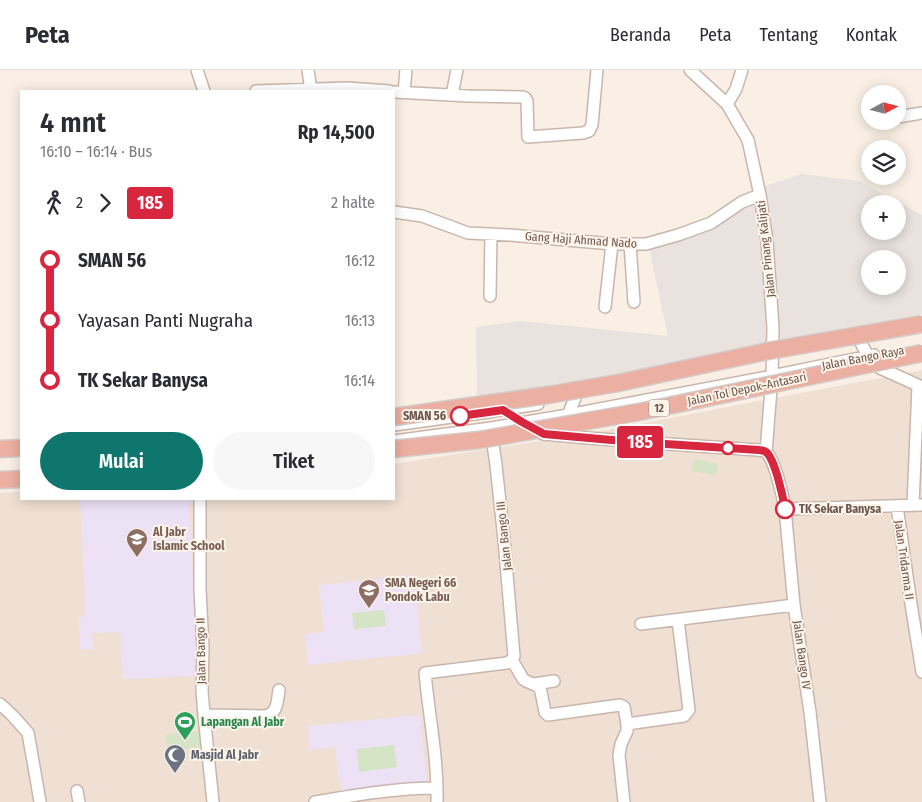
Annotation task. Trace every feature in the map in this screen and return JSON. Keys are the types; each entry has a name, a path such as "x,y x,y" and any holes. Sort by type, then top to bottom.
{"highway":[{"path":"395,417 557,394 768,351 922,324"},
{"name":"Jalan Tol Depok–Antasari","path":"395,450 479,440 639,412 922,353"},
{"path":"0,449 20,448"},
{"path":"0,480 20,479"}],"street":[{"path":"197,70 204,90"},
{"path":"308,70 311,90 347,88 375,90"},
{"path":"406,70 399,92 525,98 527,101 528,137 589,131 592,125 597,70"},
{"path":"452,95 457,70"},
{"name":"Jalan Pinang Kalijati","path":"690,70 726,104 748,140 760,195 767,241 773,328 772,376 766,452"},
{"path":"726,104 736,90 742,70"},
{"path":"906,116 922,113"},
{"name":"Gang Haji Ahmad Nado","path":"395,212 422,216 468,233 612,244 646,244 711,223 742,202 760,195"},
{"path":"490,296 491,234"},
{"path":"605,307 612,244"},
{"path":"630,244 634,302"},
{"name":"Jalan Bango Raya","path":"395,425 575,398 772,357 922,330"},
{"path":"503,410 544,434 766,452 773,464 785,509 918,505 920,386 871,362 860,341"},
{"name":"Jalan Bango Raya","path":"395,441 568,415 867,356 922,347"},
{"path":"575,398 568,415 568,429 577,437"},
{"name":"Jalan Bango III","path":"488,412 504,540 514,653 512,660"},
{"path":"0,456 20,455"},
{"path":"0,473 20,471"},
{"name":"Jalan Bango II","path":"200,500 202,691 213,802"},
{"name":"Jalan Tridarma II","path":"897,506 910,604 922,672"},
{"name":"Jalan Bango IV","path":"785,509 794,604 810,712 820,802"},
{"path":"641,624 794,604"},
{"path":"627,724 684,716 689,710 678,620"},
{"path":"437,802 438,788 434,745 425,673 508,663 512,660 523,679 538,685 541,689 545,712 548,715 620,705 624,707 627,731 621,744 619,755 624,802"},
{"path":"534,684 554,680"},
{"path":"204,715 271,715 275,711 279,690"},
{"path":"0,704 28,734 40,802"},
{"path":"315,802 359,798 423,788 438,788"}],"shaded area":[{"path":"801,174 859,181 861,185 866,185 885,195 861,195 861,240 906,240 906,206 922,215 922,314 601,378 477,399 476,327 521,321 668,336 649,248 715,225 763,187"},
{"path":"922,370 922,802 0,802 0,493 20,492 20,500 395,500 395,464 602,431"},
{"name":"Al Jabr Islamic School","path":"80,500 189,500 198,676 123,679 120,632 92,633 93,649 80,649 79,617 86,616"},
{"name":"SMA Negeri 66 Pondok Labu","path":"414,575 422,653 308,665 305,634 324,632 319,585"},
{"path":"420,715 427,785 342,796 335,747 310,750 308,726"}],"green space":[{"path":"694,459 718,464 716,475 692,471"},
{"path":"384,610 386,626 354,629 352,613"},
{"name":"Lapangan Al Jabr","path":"202,731 204,747 168,751 166,735"},
{"path":"394,745 397,767 359,772 357,749"}],"bus line":[{"name":"185","path":"460,416 503,410 544,434 766,452 773,464 785,509"}],"place":[{"name":"SMAN 56","path":"460,416"},
{"name":"TK Sekar Banysa","path":"785,509"},
{"name":"Al Jabr Islamic School","path":"137,558"},
{"name":"SMA Negeri 66 Pondok Labu","path":"369,609"},
{"name":"Lapangan Al Jabr","path":"185,741"},
{"name":"Masjid Al Jabr","path":"175,774"}]}
